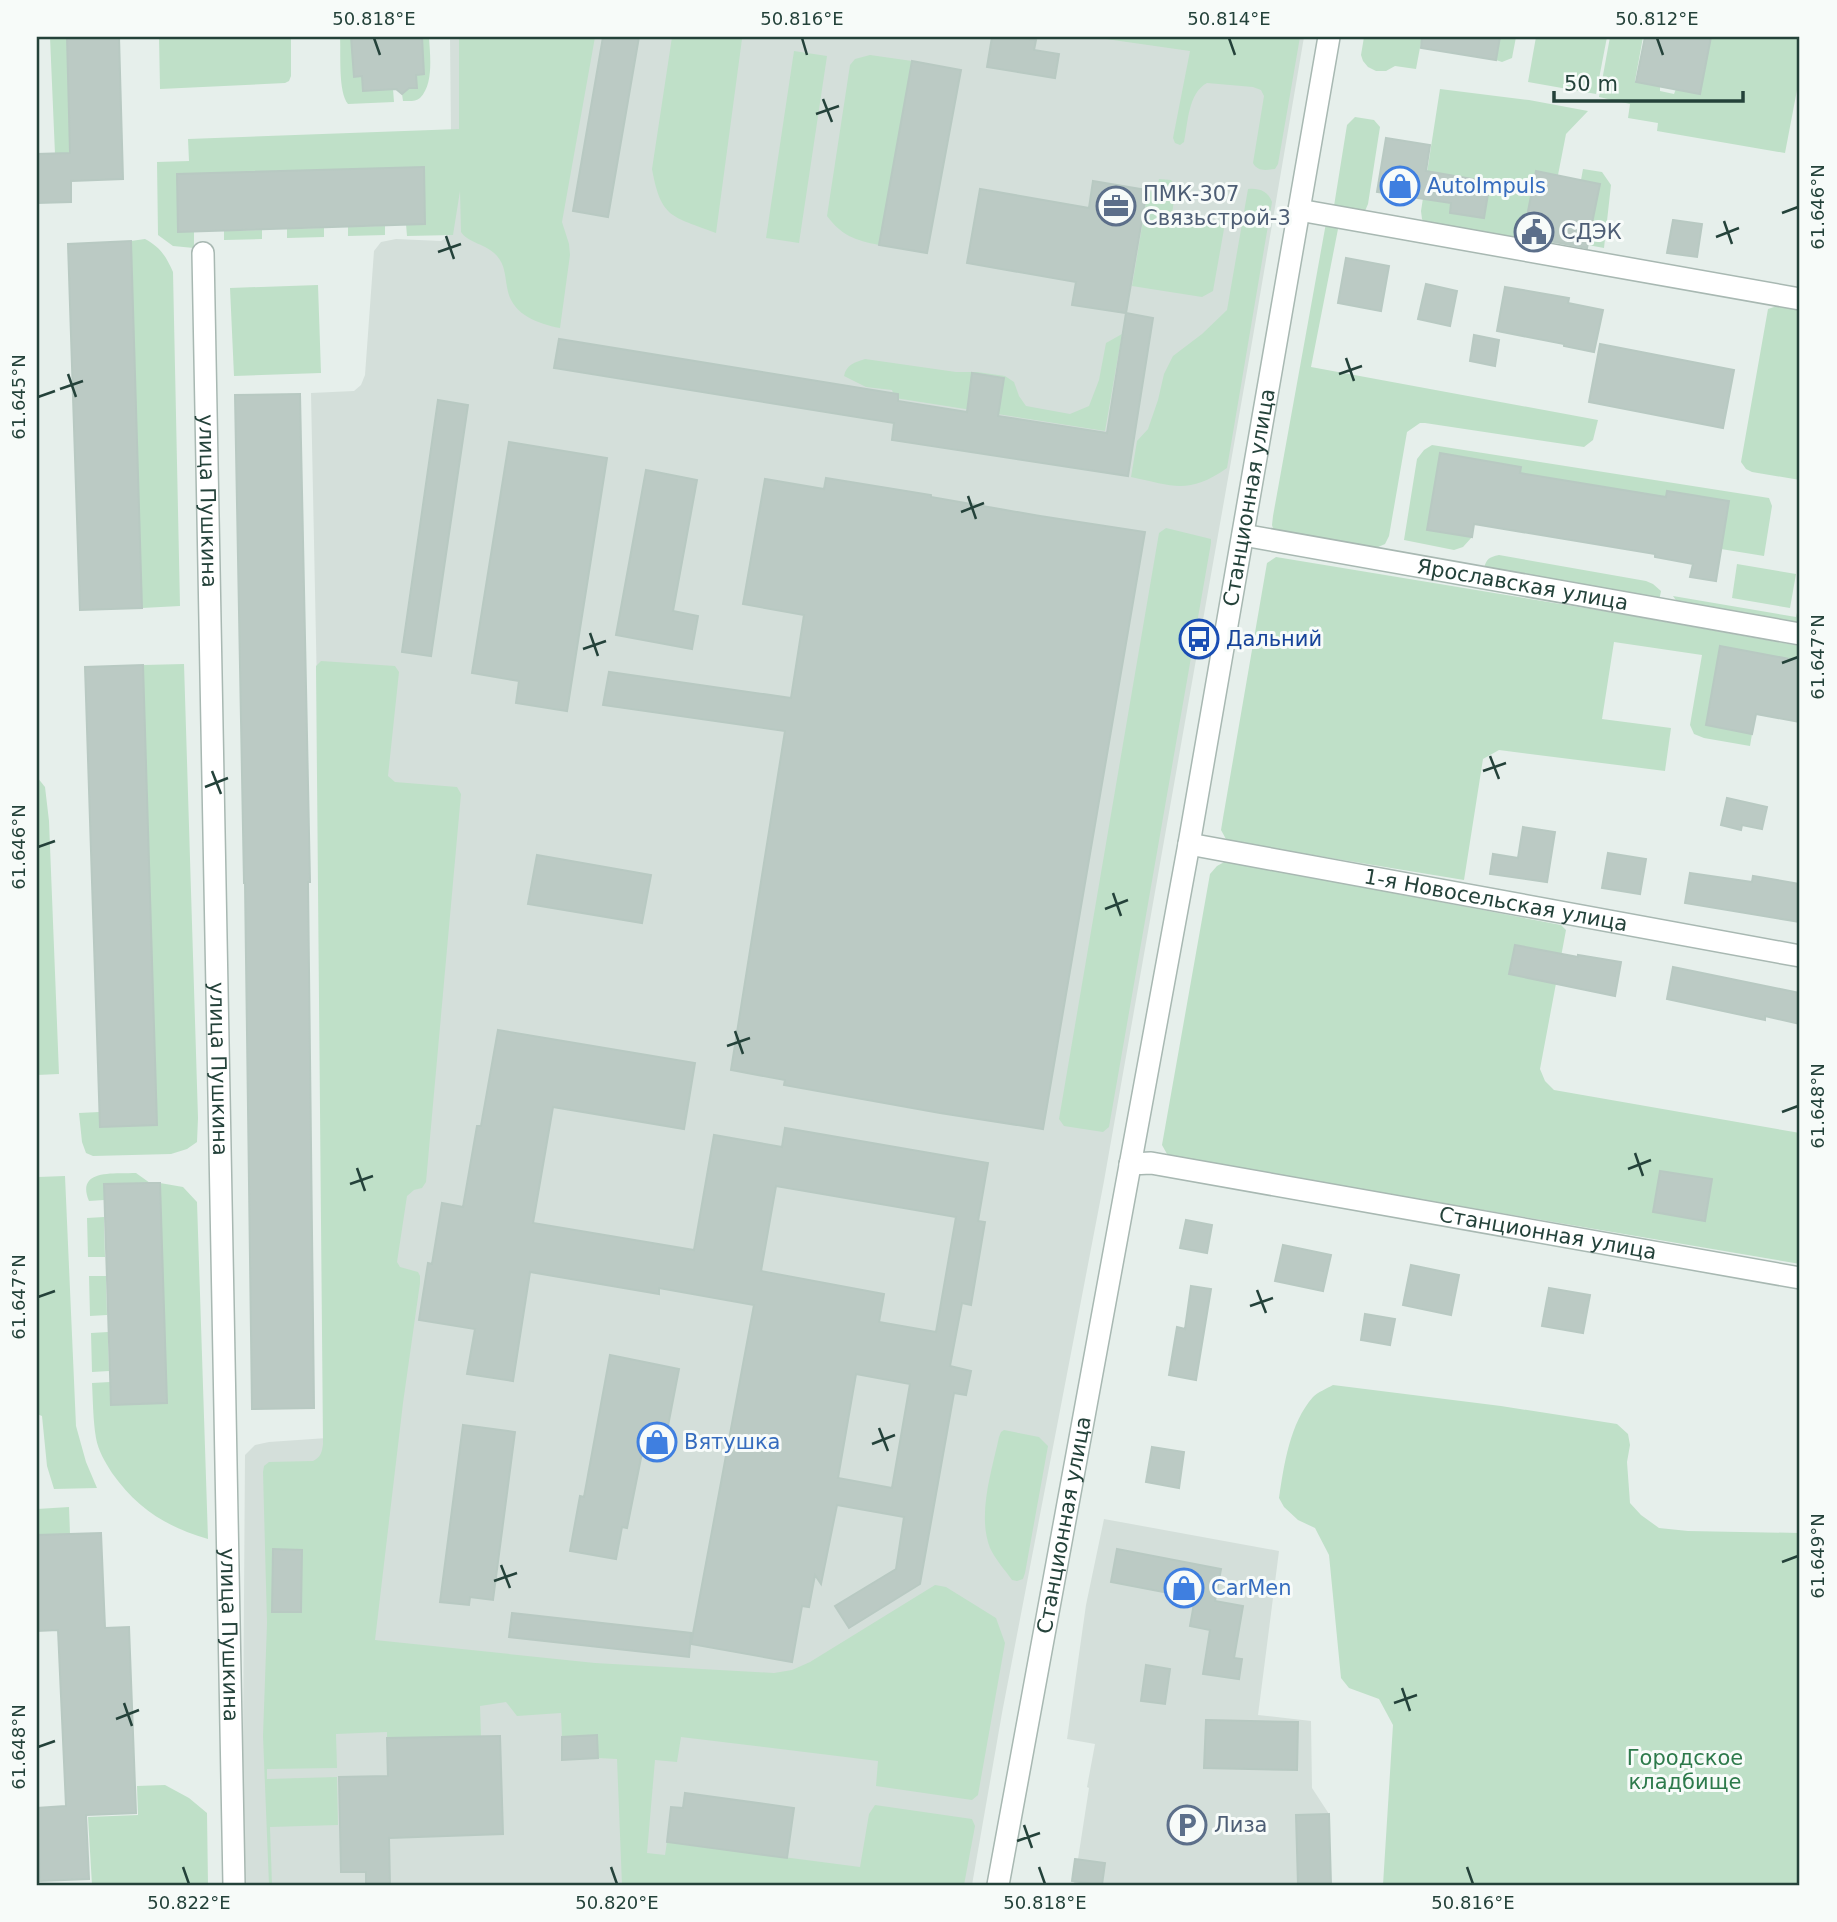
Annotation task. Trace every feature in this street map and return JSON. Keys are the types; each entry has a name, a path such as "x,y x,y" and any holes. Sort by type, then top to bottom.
{"street":[{"name":"Станционная улица","path":"998,1885 1189,844 1329,37"},
{"path":"1299,210 1800,299"},
{"name":"улица Пушкина","path":"203,253 234,1885"},
{"name":"Ярославская улица","path":"1242,536 1800,634"},
{"name":"1-я Новосельская улица","path":"1189,844 1800,956"},
{"name":"Станционная улица","path":"1130,1164 1151,1163 1800,1278"}],"shaded area":[{"path":"450,37 1304,37 1104,1181 1002,1713 972,1885 242,1885 245,1455 255,1445 327,1438 332,1431 311,393 354,391 361,385 365,375 374,251 381,242 396,239 441,241 448,237 452,227"},
{"path":"1104,1519 1279,1551 1258,1715 1311,1721 1312,1788 1329,1814 1331,1885 1074,1885 1072,1881 1075,1859 1078,1859 1095,1744 1067,1739 1086,1605"}],"green space":[{"path":"50,37 67,37 70,153 55,154"},
{"path":"159,37 291,37 291,76 285,83 160,89"},
{"path":"340,37 351,37 354,76 362,76 363,91 393,89 394,102 348,104 341,82"},
{"path":"422,37 429,37 430,69 427,85 418,99 403,101 402,94 409,88 417,88 416,75 424,74"},
{"path":"459,37 595,37 562,222 570,255 560,328 534,320 519,311 509,296 500,259 461,232 460,191 453,235 407,236 406,224 425,223 423,167 177,174 178,231 194,231 194,248 173,246 158,235 157,162 189,161 188,139 459,129"},
{"path":"672,37 742,39 716,233 679,218 665,207 652,169"},
{"path":"1092,37 1300,37 1275,169 1260,169 1253,163 1264,96 1261,90 1207,83 1192,101 1184,142 1180,145 1175,143 1173,138 1190,51"},
{"path":"1364,37 1422,37 1416,69 1395,66 1386,71 1376,71 1368,67 1361,55"},
{"path":"1500,37 1516,37 1512,58 1502,62 1496,60"},
{"path":"1536,37 1607,37 1596,94 1528,82"},
{"path":"1610,37 1643,37 1635,81 1660,86 1660,91 1674,94 1676,89 1700,94 1711,37 1800,37 1800,90 1797,90 1785,153 1657,131 1658,123 1628,118 1630,104 1599,97"},
{"path":"794,51 827,56 799,243 766,238"},
{"path":"870,55 912,61 879,245 850,236 827,216 850,65 855,59"},
{"path":"1440,89 1529,100 1588,111 1566,134 1558,175 1536,171 1522,242 1425,223 1422,219"},
{"path":"1355,117 1374,120 1380,127 1365,211 1334,206 1347,125"},
{"path":"1583,169 1602,172 1611,185 1604,248 1588,245 1600,184 1581,180"},
{"path":"1159,179 1171,180 1176,186 1172,214 1222,223 1224,229 1213,291 1202,297 1132,286 1148,191 1156,192"},
{"path":"1248,189 1263,191 1272,202 1227,468 1202,482 1181,486 1131,477 1137,441 1148,429 1164,374 1173,356 1227,310"},
{"path":"1326,223 1338,229 1311,367 1598,420 1593,440 1584,447 1420,423 1407,432 1389,536 1385,544 1376,548 1274,532 1273,516"},
{"path":"385,226 385,235 348,236 348,227"},
{"path":"324,228 324,237 287,238 287,229"},
{"path":"262,230 262,239 224,240 224,231"},
{"path":"145,239 162,252 173,272 180,606 142,608 131,241"},
{"path":"318,285 321,373 234,376 230,288"},
{"path":"1777,306 1800,310 1800,480 1752,472 1741,462 1768,309"},
{"path":"1122,334 1105,431 895,398 892,390 866,387 844,376 849,367 865,359 1005,376 1014,382 1026,406 1070,414 1089,406 1099,380 1106,343"},
{"path":"1432,445 1769,498 1772,506 1764,556 1721,549 1729,501 1668,491 1666,497 1520,473 1521,467 1440,453 1427,530 1472,537 1463,547 1454,550 1404,540 1417,459"},
{"path":"1166,528 1211,539 1211,543 1109,1127 1103,1132 1064,1126 1059,1119 1159,533"},
{"path":"1499,555 1646,581 1661,591 1659,601 1484,569 1488,559"},
{"path":"1276,557 1800,646 1800,661 1720,647 1706,725 1752,734 1750,746 1694,734 1690,725 1702,655 1614,642 1602,719 1671,728 1665,771 1499,750 1483,759 1464,880 1227,841 1221,830 1223,818 1267,563"},
{"path":"1737,564 1796,574 1790,608 1732,598"},
{"path":"1673,596 1796,617 1800,600 1800,629 1680,606"},
{"path":"321,661 395,666 399,672 388,776 395,782 457,787 461,794 426,1182 422,1188 407,1196 397,1262 400,1267 418,1272 420,1283 375,1640 595,1663 774,1673 792,1670 810,1662 935,1585 946,1587 996,1618 1005,1643 978,1795 972,1800 876,1786 878,1761 681,1737 677,1762 655,1760 647,1853 665,1855 667,1842 860,1867 869,1814 875,1805 972,1819 975,1826 964,1885 622,1885 617,1759 598,1758 597,1735 562,1737 561,1713 517,1716 506,1702 480,1706 481,1736 387,1738 387,1732 336,1734 337,1768 267,1769 267,1779 337,1777 338,1825 270,1827 272,1885 269,1885 263,1736 267,1623 263,1472 264,1466 269,1462 313,1461 321,1454 323,1444 316,666"},
{"path":"184,664 197,1142 187,1149 171,1154 93,1156 86,1153 82,1142 79,1113 99,1112 100,1127 157,1125 143,665"},
{"path":"37,777 45,787 49,821 59,1074 37,1075"},
{"path":"1226,861 1561,925 1566,930 1540,1069 1545,1081 1554,1090 1800,1133 1800,1264 1167,1154 1162,1145 1210,874"},
{"path":"37,1171 38,1177 65,1176 76,1426 97,1488 54,1489 47,1466 42,1416 37,1414"},
{"path":"136,1173 150,1183 104,1184 104,1200 89,1201 86,1190 92,1178"},
{"path":"160,1183 183,1187 197,1202 208,1539 179,1529 142,1506 112,1473 98,1447 95,1431 92,1383 110,1382 111,1405 167,1403"},
{"path":"104,1217 105,1257 88,1257 87,1218"},
{"path":"89,1276 106,1276 107,1315 90,1316"},
{"path":"108,1332 109,1371 92,1372 91,1333"},
{"name":"Городское кладбище","path":"1333,1385 1617,1424 1628,1434 1630,1445 1627,1462 1630,1503 1659,1528 1800,1533 1800,1885 1383,1885 1393,1725 1379,1699 1349,1688 1341,1678 1329,1555 1315,1528 1298,1520 1279,1498 1293,1431 1313,1397"},
{"path":"1004,1430 1039,1437 1048,1446 1025,1573 1023,1579 1017,1581 1012,1580 992,1552 986,1535 985,1507 999,1437"},
{"path":"69,1507 70,1534 37,1535 37,1509"},
{"path":"165,1785 189,1798 207,1813 208,1885 92,1885 88,1817 138,1815 137,1786"}],"building":[{"path":"67,37 119,37 123,179 71,181 71,202 37,203 37,154 70,153"},
{"path":"351,37 422,37 424,74 416,75 417,88 409,88 402,94 396,89 363,91 362,76 354,77"},
{"path":"603,37 639,37 608,217 573,211"},
{"path":"992,37 1036,40 1034,50 1059,54 1055,78 987,67"},
{"path":"1422,37 1500,37 1496,60 1421,48"},
{"path":"1645,37 1711,37 1700,94 1636,82"},
{"path":"912,61 961,70 927,253 879,245"},
{"path":"1386,138 1430,145 1426,171 1490,182 1484,218 1450,213 1451,203 1377,192"},
{"path":"424,167 425,224 178,232 177,174"},
{"path":"1536,171 1600,184 1587,248 1523,236"},
{"path":"1093,181 1147,190 1126,313 1072,305 1076,282 967,263 980,189 1089,208"},
{"path":"1673,220 1702,224 1697,257 1667,253"},
{"path":"131,241 142,608 80,610 68,244"},
{"path":"1346,258 1389,266 1381,311 1338,303"},
{"path":"1426,284 1457,291 1450,326 1418,319"},
{"path":"1505,287 1569,298 1568,303 1603,310 1594,352 1497,331"},
{"path":"1126,313 1153,318 1128,476 892,440 894,423 554,368 559,339 898,394 898,401 967,412 972,373 1004,378 998,416 1107,433"},
{"path":"1474,335 1499,340 1495,366 1470,361"},
{"path":"1600,344 1734,370 1723,428 1589,402"},
{"path":"300,394 310,882 314,1408 252,1409 235,395"},
{"path":"438,400 468,405 431,656 402,652"},
{"path":"509,442 607,458 567,711 516,703 519,681 472,673"},
{"path":"1440,453 1521,467 1520,473 1666,497 1667,491 1729,501 1716,581 1690,577 1693,564 1655,557 1655,554 1474,524 1472,537 1427,530"},
{"path":"646,470 697,480 673,611 698,616 692,649 616,635"},
{"path":"826,478 1145,532 1043,1129 784,1085 785,1080 731,1070 785,731 603,705 609,672 791,698 804,615 743,604 765,479 824,489"},
{"path":"1720,646 1800,661 1800,722 1756,714 1752,734 1706,725"},
{"path":"143,665 157,1125 100,1127 85,667"},
{"path":"1727,798 1767,807 1762,829 1742,825 1741,830 1721,825"},
{"path":"1523,827 1555,832 1547,882 1490,874 1493,854 1518,858"},
{"path":"1608,853 1646,859 1640,894 1602,888"},
{"path":"537,855 651,875 642,923 528,904"},
{"path":"1690,873 1752,882 1753,876 1800,884 1800,922 1685,903"},
{"path":"1515,945 1621,962 1615,996 1509,974"},
{"path":"1673,967 1800,993 1800,1024 1765,1016 1765,1020 1667,999"},
{"path":"498,1030 695,1063 684,1129 553,1107 533,1223 694,1250 714,1135 782,1147 785,1128 988,1163 978,1221 985,1222 971,1305 962,1303 950,1366 971,1371 966,1395 954,1393 920,1584 849,1628 835,1606 896,1569 904,1517 837,1505 821,1584 815,1575 809,1607 802,1606 792,1662 691,1644 754,1305 659,1288 659,1294 530,1272 513,1381 467,1374 475,1329 419,1320 428,1263 432,1264 442,1203 463,1207 477,1126 481,1126","holes":["776,1186 956,1217 936,1332 879,1322 884,1294 761,1271","856,1374 910,1384 892,1488 838,1478"]},
{"path":"1660,1171 1712,1179 1705,1221 1653,1212"},
{"path":"160,1183 167,1403 111,1405 104,1184"},
{"path":"1186,1220 1212,1225 1207,1253 1180,1248"},
{"path":"1283,1245 1331,1255 1323,1291 1275,1281"},
{"path":"1411,1265 1459,1275 1451,1315 1403,1305"},
{"path":"1191,1286 1211,1289 1196,1380 1169,1375 1177,1327 1185,1329"},
{"path":"1549,1288 1590,1295 1583,1333 1542,1326"},
{"path":"1365,1314 1395,1319 1390,1345 1361,1340"},
{"path":"610,1355 679,1369 662,1457 642,1453 627,1528 622,1527 616,1559 570,1551 580,1496 584,1497"},
{"path":"463,1425 515,1432 493,1600 470,1597 469,1605 440,1602"},
{"path":"1152,1447 1184,1452 1179,1488 1146,1482"},
{"path":"101,1533 105,1628 129,1627 136,1813 86,1815 89,1879 40,1881 37,1808 66,1806 58,1630 37,1631 37,1535"},
{"path":"273,1549 302,1550 301,1612 272,1612"},
{"path":"1117,1549 1221,1569 1215,1601 1243,1606 1234,1658 1242,1659 1239,1679 1203,1674 1210,1630 1190,1626 1195,1598 1111,1582"},
{"path":"512,1613 691,1633 689,1657 509,1637"},
{"path":"1146,1665 1170,1669 1165,1704 1141,1701"},
{"path":"1206,1720 1298,1722 1297,1770 1204,1768"},
{"path":"597,1735 598,1758 562,1760 562,1737"},
{"path":"500,1736 503,1834 389,1838 390,1885 366,1885 366,1872 341,1872 339,1777 388,1776 387,1738"},
{"path":"685,1793 794,1808 787,1858 667,1842 671,1807 683,1808"},
{"path":"1329,1814 1331,1885 1298,1885 1296,1815"},
{"path":"1075,1859 1105,1863 1102,1885 1072,1881"}],"place":[{"name":"AutoImpuls","path":"1400,186"},
{"name":"ПМК-307 Связьстрой-3","path":"1116,206"},
{"name":"СДЭК","path":"1534,232"},
{"name":"Дальний","path":"1199,639"},
{"name":"Вятушка","path":"657,1442"},
{"name":"CarMen","path":"1184,1588"},
{"name":"Лиза","path":"1187,1825"}]}
